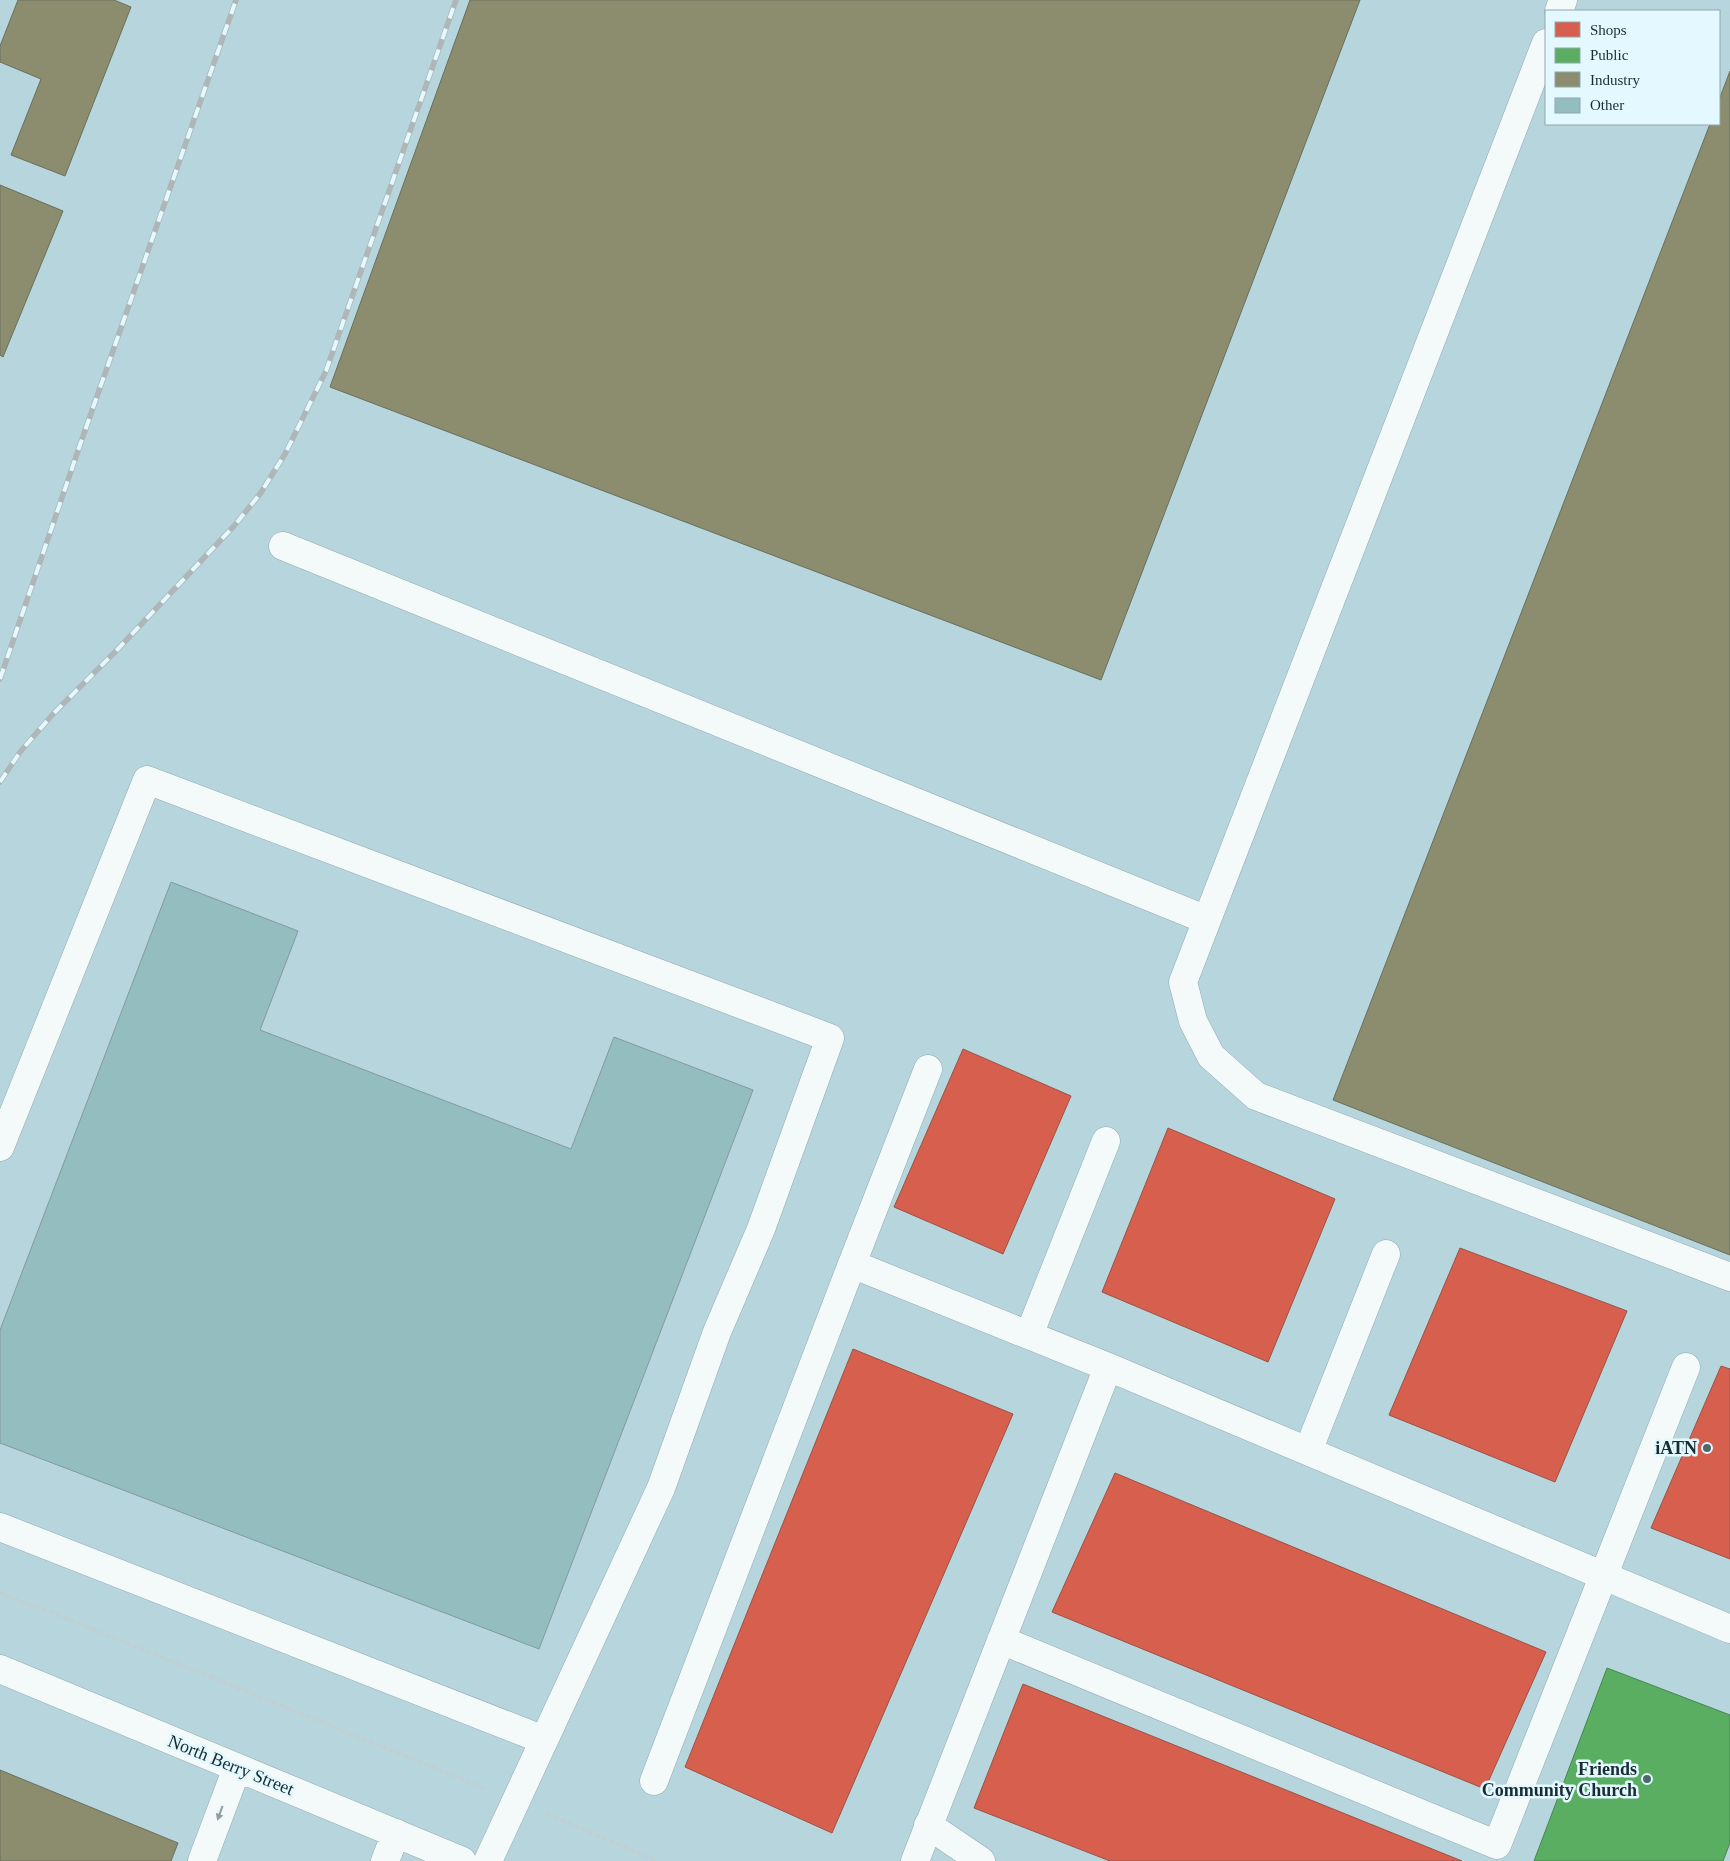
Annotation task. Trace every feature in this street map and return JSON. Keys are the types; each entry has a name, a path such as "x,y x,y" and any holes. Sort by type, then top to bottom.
{"street":[{"path":"1545,46 1183,982 1193,1021 1211,1056 1256,1096 1730,1277"},
{"path":"283,546 1207,920"},
{"path":"0,1147 147,780 830,1038 761,1229 717,1332 661,1488 488,1861"},
{"path":"654,1781 928,1069"},
{"path":"1028,1335 1106,1141"},
{"path":"1308,1451 1386,1254"},
{"path":"852,1264 1108,1367 1730,1629"},
{"path":"915,1861 1108,1367"},
{"path":"1001,1640 1497,1845 1686,1367"},
{"path":"0,1527 544,1740"},
{"name":"North Berry Street","path":"0,1669 462,1861"},
{"path":"202,1861 237,1768"},
{"path":"928,1826 982,1861"},
{"path":"385,1861 396,1833"}],"path":[{"path":"0,1593 78,1623 441,1772 516,1800 657,1861"}],"building: Shops":[{"path":"963,1049 1071,1096 1003,1254 894,1207"},
{"path":"1168,1128 1335,1199 1268,1362 1102,1292"},
{"path":"1460,1248 1627,1311 1555,1482 1389,1415"},
{"path":"853,1349 1013,1414 832,1833 685,1767"},
{"name":"iATN","path":"1721,1366 1730,1369 1730,1559 1651,1528"},
{"path":"1115,1473 1546,1652 1485,1789 1052,1612"},
{"path":"1023,1684 1462,1861 1110,1861 974,1808"}],"building: Public":[{"name":"Friends Community Church","path":"1607,1668 1730,1715 1730,1843 1723,1861 1534,1861"}],"building: Industry":[{"path":"18,0 114,0 131,7 65,176 11,155 41,79 0,62 0,46"},
{"path":"470,0 1360,0 1101,680 330,387"},
{"path":"1730,71 1730,1255 1333,1100 1710,125 1720,125 1720,97"},
{"path":"0,185 63,211 3,357 0,355"},
{"path":"0,1770 178,1843 171,1861 0,1861"}],"building: Other":[{"path":"171,882 298,931 260,1030 571,1149 614,1037 753,1090 539,1649 0,1443 0,1330"}],"railway":[{"path":"0,679 236,0"},
{"path":"0,782 20,752 53,714 115,652 234,526 260,494 285,454 326,371 456,0"}],"place":[{"name":"iATN","path":"1707,1448"},
{"name":"Friends Community Church","path":"1647,1779"}]}
